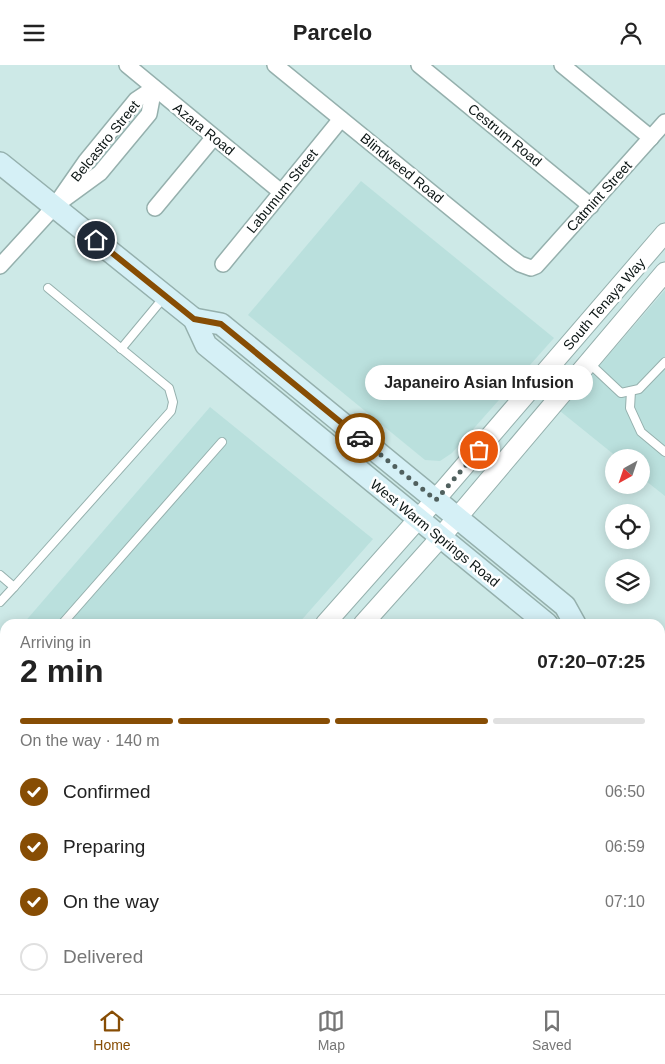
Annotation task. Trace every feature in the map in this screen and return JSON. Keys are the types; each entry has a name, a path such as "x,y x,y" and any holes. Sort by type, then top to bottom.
{"main road":[{"name":"West Warm Springs Road","path":"0,163 194,319 206,345 541,619"},
{"name":"West Warm Springs Road","path":"194,319 221,324 564,606 573,619"}],"street":[{"name":"Azara Road","path":"127,65 281,192"},
{"name":"Blindweed Road","path":"275,65 508,255 520,264 531,268"},
{"name":"Cestrum Road","path":"420,65 591,206"},
{"path":"562,65 651,138"},
{"name":"Belcastro Street","path":"0,266 54,207 100,173 149,114 154,88"},
{"name":"Labumum Street","path":"223,264 341,119"},
{"name":"Catmint Street","path":"531,268 536,265 591,206 665,122"},
{"path":"155,208 214,137"},
{"name":"South Tenaya Way","path":"329,619 436,500 665,233"},
{"name":"South Tenaya Way","path":"367,619 440,538 665,271"}],"lane":[{"path":"0,602 171,411 173,402 169,388 48,288"},
{"path":"121,349 165,296"},
{"path":"588,362 621,393 639,389 665,362"},
{"path":"631,391 630,408 641,432 665,452"},
{"path":"66,619 222,442"},
{"path":"0,575 14,587"}],"shaded area":[{"path":"361,181 554,338 452,453 440,461 425,460 248,315"},
{"path":"665,290 665,496 650,484 650,449 607,449 560,411"},
{"path":"210,407 373,539 302,619 27,619"}],"way so far":[{"path":"360,438 436,500 479,450"}],"place":[{"name":"Japaneiro Asian Infusion","path":"479,450"}],"route":[{"path":"96,240 194,319 221,324 360,438"}]}
